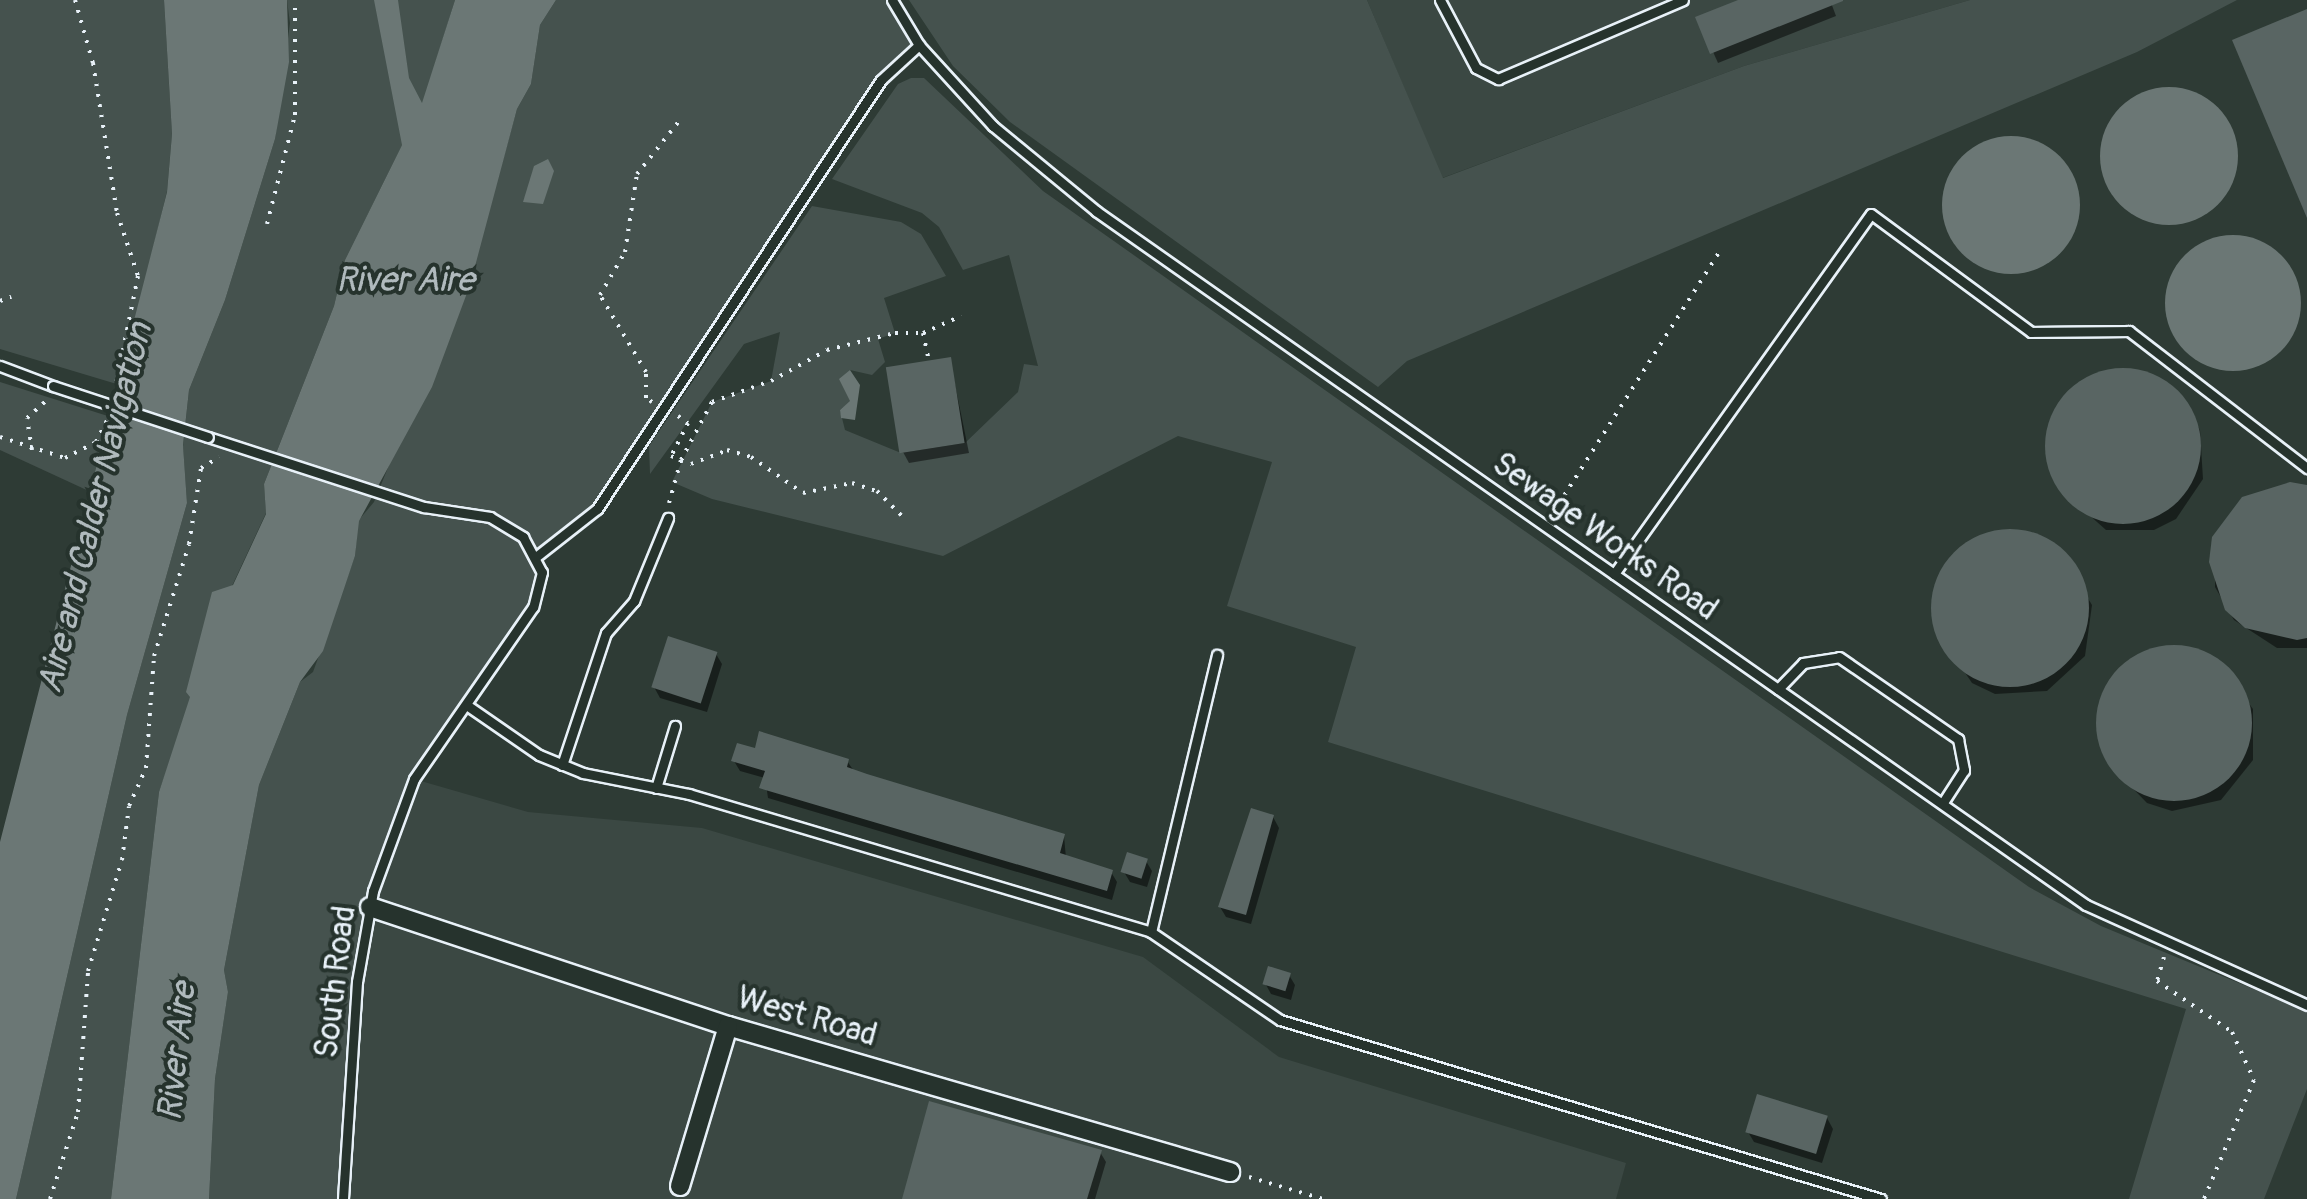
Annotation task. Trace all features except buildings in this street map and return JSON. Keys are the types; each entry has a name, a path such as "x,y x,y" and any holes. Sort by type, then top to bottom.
{"street":[{"name":"West Road","path":"370,907 728,1026 1230,1172"},
{"path":"680,1186 728,1026"}],"lane":[{"name":"Sewage Works Road","path":"892,0 919,44 994,126 1096,211 2086,905 2307,1005"},
{"path":"1440,0 1476,68 1498,79 1682,0"},
{"path":"0,366 424,507 490,517 523,537 537,556 597,508 881,80 919,44"},
{"path":"1614,574 1870,214 2031,332 2129,331 2307,468"},
{"path":"562,765 606,633 634,601 668,518"},
{"name":"South Road","path":"343,1199 357,982 370,907 414,779 533,607 542,572 537,556"},
{"path":"1151,932 1216,655"},
{"path":"1778,688 1803,663 1839,656 1943,729 1958,740 1964,770 1942,804"},
{"path":"468,706 562,765 656,788 1151,932 1280,1020 1881,1199"},
{"path":"656,788 675,726"}],"path":[{"path":"74,0 94,63 117,213 138,276 112,398"},
{"path":"267,224 295,115 294,0"},
{"path":"680,120 637,174 625,252 600,295 646,372 646,398 688,423 671,456 690,464 727,450 751,456 803,492 852,483 877,492 904,518"},
{"path":"1546,525 1721,248"},
{"path":"0,301 11,297"},
{"path":"668,518 681,460 712,402 771,382 826,350 895,333 924,334 961,316"},
{"path":"924,334 929,361"},
{"path":"32,450 26,418 36,405"},
{"path":"0,437 65,458 90,448 108,416"},
{"path":"50,1199 78,1112 88,971 122,860 128,806 146,768 154,656 188,544 202,468 234,453"},
{"path":"2169,943 2157,981 2232,1032 2254,1080 2204,1199"},
{"path":"1230,1172 1323,1199"}],"shaded area":[{"path":"0,0 164,0 172,134 167,191 120,385 0,349"},
{"path":"287,0 455,0 423,103 345,260 334,306 264,484 266,513 232,586 159,792 111,1199 16,1199 127,715 187,503 183,446 189,390 225,300 275,139 290,23"},
{"path":"556,0 892,0 919,45 881,80 597,509 537,556 539,590 414,779 373,891 357,982 343,1199 209,1199 215,1079 228,992 224,970 259,785 300,682 313,672 355,556 358,521 374,502 481,239 517,109 531,84 540,25"},
{"path":"909,0 1367,0 1443,178 1744,66 1970,0 2237,0 2137,52 1407,361 1378,387 1010,122 953,66"},
{"path":"1367,0 1970,0 1744,66 1442,178"},
{"path":"924,78 1043,191 2029,887 2101,926 2307,1011 2307,1089 2264,1199 2129,1199 2186,1009 1328,742 1356,647 1227,606 1272,462 1178,436 943,556 712,499 672,482 712,402 771,381 780,332 744,344 650,474 649,446 812,206 901,222 921,234 946,276 884,298 895,333 878,339 885,362 872,375 850,370 850,402 840,410 845,430 901,453 965,443 1018,392 1024,364 1038,366 1009,255 963,270 939,227 922,213 832,179 898,84"},
{"path":"0,382 111,417 91,492 0,450"},
{"path":"414,779 528,812 702,828 1143,957 1279,1057 1626,1163 1616,1199 336,1199 367,872"}],"water":[{"name":"Aire and Calder Navigation","path":"164,0 287,0 289,62 275,139 225,300 189,390 183,445 187,503 127,715 16,1199 0,1199 0,842 167,192 172,134"},
{"name":"River Aire","path":"374,0 398,0 409,78 422,103 455,0 556,0 540,25 531,84 517,109 470,285 432,387 359,521 355,556 323,651 300,682 259,785 224,970 228,992 215,1079 209,1199 111,1199 159,792 190,697 186,692 212,592 233,585 266,514 264,484 334,306 345,260 402,145"},
{"path":"2169,87 2196,92 2218,107 2233,129 2238,156 2233,183 2218,205 2196,220 2169,225 2142,220 2120,205 2105,183 2100,156 2105,129 2120,107 2142,92"},
{"path":"2011,136 2037,142 2060,156 2074,179 2080,205 2074,231 2060,254 2037,268 2011,274 1985,268 1962,254 1948,231 1942,205 1948,179 1962,156 1985,142"},
{"path":"548,159 554,171 543,204 523,202 534,166"},
{"path":"2233,235 2259,240 2281,255 2296,277 2301,303 2296,329 2281,351 2259,366 2233,371 2207,366 2185,351 2170,329 2165,303 2170,277 2185,255 2207,240"},
{"path":"850,370 860,385 855,420 841,418 840,410 850,401 839,379"}]}
